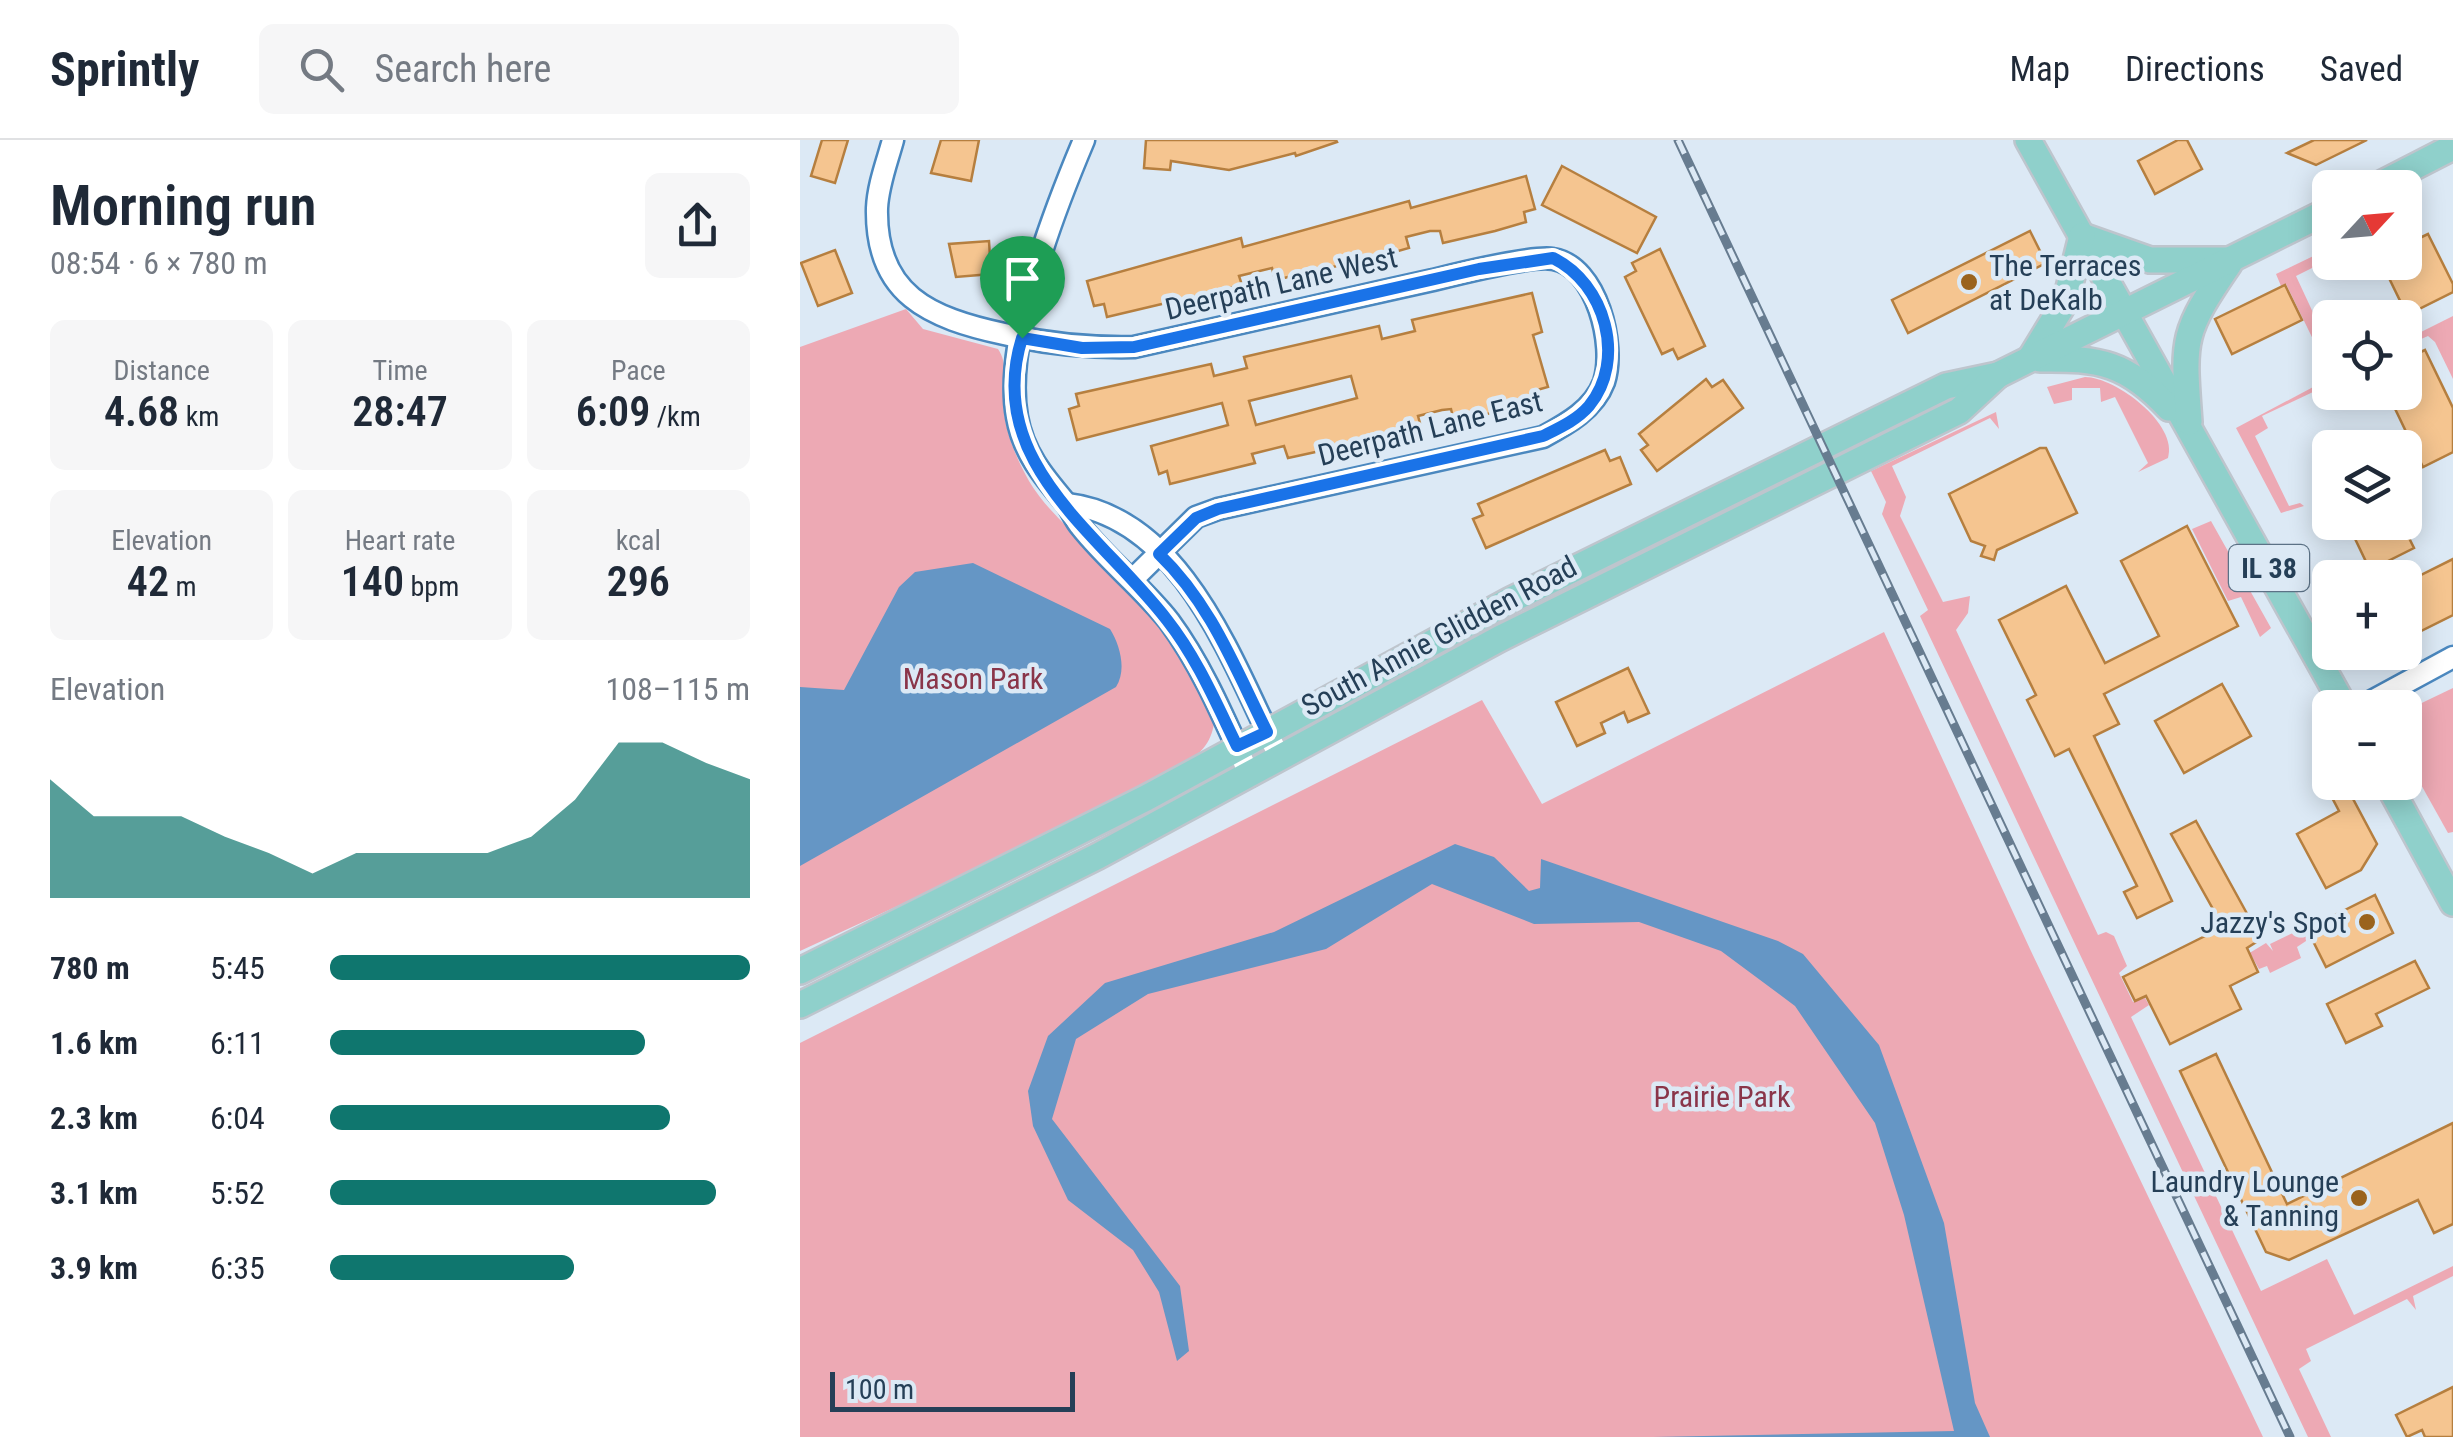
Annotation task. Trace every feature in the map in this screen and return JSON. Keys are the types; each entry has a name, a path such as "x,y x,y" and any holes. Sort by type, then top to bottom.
{"main road":[{"name":"IL 38","path":"2028,140 2335,690"},
{"path":"2408,170 2453,147"},
{"name":"South Annie Glidden Road","path":"800,970 1043,851 1511,600 1946,386 1998,375 2312,219"},
{"path":"2030,360 2066,300 2082,236 2150,260 2232,260"},
{"path":"2190,430 2184,352 2188,330 2232,260"},
{"path":"2030,360 2086,358 2119,366 2155,392 2190,430"},
{"name":"South Annie Glidden Road","path":"800,1004 1084,864 1500,638 1959,411 1998,375"},
{"path":"2397,800 2453,903"}],"street":[{"name":"Deerpath Lane West","path":"893,140 877,212 882,253 896,281 920,306 941,318 1022,338 1082,348 1134,347 1479,269 1553,258"},
{"path":"1084,140 1046,233 1022,338 1015,406 1018,422 1038,470 1080,526 1133,579 1189,651 1250,776"},
{"name":"Deerpath Lane East","path":"1133,579 1196,518 1218,509 1543,436 1568,423 1588,407 1604,382 1609,346 1596,298 1573,268 1553,258"},
{"path":"1067,504 1094,508 1159,554 1196,592 1280,759"},
{"path":"2392,690 2453,657"}],"green space":[{"path":"2312,257 2312,268 2296,276 2312,310 2312,337 2286,284 2281,286 2276,274"},
{"name":"Mason Park","path":"906,309 923,329 998,349 1004,367 1006,422 1029,481 1062,522 1130,587 1156,618 1189,668 1214,723 1203,748 1182,766 980,868 800,951 800,347"},
{"path":"2453,316 2453,379 2435,342 2428,336 2422,339 2422,332"},
{"path":"2085,377 2113,385 2142,405 2164,431 2168,458 2138,472 2148,463 2115,397 2101,402 2100,388 2072,388 2072,400 2054,404 2047,387"},
{"path":"2312,388 2312,392 2262,416 2268,428 2255,436 2289,506 2304,506 2281,513 2236,428"},
{"path":"1996,412 1999,429 1990,418 1892,466 1906,497 1900,516 1943,602 1970,596 1968,613 1956,630 2098,935 2106,932 2114,936 2127,966 2119,973 2133,1002 2145,998 2149,1005 2131,1017 2261,1291 2327,1259 2354,1315 2453,1266 2453,1276 2413,1296 2416,1310 2407,1299 2306,1349 2311,1361 2299,1369 2331,1437 2308,1437 1920,616 1928,610 1882,514 1886,502 1871,471"},
{"path":"2211,521 2271,628 2260,637 2241,597 2228,601 2192,529"},
{"name":"Prairie Park","path":"1884,632 2263,1437 800,1437 800,1043 1482,700 1542,804"},
{"path":"2453,688 2453,832 2448,833 2422,786 2422,703"},
{"path":"2303,928 2309,939 2297,947 2301,958 2270,973 2267,966 2259,969 2251,955 2233,963 2266,943 2273,951 2270,944"}],"water":[{"path":"973,563 1110,629 1121,658 1116,687 800,866 800,687 844,690 899,587 915,572"},
{"path":"1455,844 1494,857 1529,891 1540,888 1541,859 1778,941 1803,954 1879,1045 1944,1223 1975,1403 1990,1437 1653,1437 1954,1431 1904,1215 1875,1123 1795,1006 1721,951 1639,922 1534,924 1432,884 1326,949 1148,994 1076,1039 1052,1119 1180,1286 1189,1351 1177,1361 1159,1292 1133,1250 1068,1200 1033,1126 1028,1091 1048,1036 1105,983 1274,932"}],"building":[{"path":"822,140 848,140 835,183 811,176"},
{"path":"941,140 979,140 971,181 931,173"},
{"path":"1146,140 1337,142 1296,156 1295,153 1229,170 1171,161 1170,170 1144,168"},
{"path":"2178,140 2187,140 2202,169 2155,194 2138,161"},
{"path":"2314,140 2367,140 2316,165 2287,153"},
{"path":"1562,166 1656,217 1637,253 1542,205"},
{"path":"1526,176 1535,209 1524,212 1526,222 1495,231 1443,243 1440,231 1430,231 1406,237 1409,248 1377,257 1275,280 1272,268 1239,276 1242,285 1107,317 1104,304 1094,306 1087,281 1241,238 1243,247 1409,201 1411,208"},
{"name":"The Terraces at DeKalb","path":"2030,231 2046,263 1908,333 1892,300"},
{"path":"2428,234 2453,284 2453,292 2422,308 2422,300 2400,300 2390,280 2422,280 2422,237"},
{"path":"989,241 991,274 956,277 949,244"},
{"path":"1660,249 1705,346 1678,359 1673,349 1662,354 1625,277 1636,271 1632,263"},
{"path":"835,250 852,293 818,306 801,263"},
{"path":"2285,285 2302,320 2232,354 2215,319"},
{"path":"1532,293 1542,332 1533,335 1548,387 1537,390 1540,401 1454,422 1451,409 1442,410 1418,416 1421,427 1389,436 1288,458 1284,446 1252,454 1255,463 1170,484 1167,471 1159,474 1151,446 1228,425 1222,403 1077,440 1069,409 1079,406 1076,394 1211,364 1214,376 1247,368 1244,357 1379,326 1382,339 1415,331 1412,320","holes":["1351,376 1357,398 1256,425 1249,401"]},
{"path":"2425,350 2453,408 2453,452 2423,467 2422,430 2405,430 2396,410 2422,410"},
{"path":"1706,379 1712,387 1723,380 1743,408 1657,471 1641,450 1648,445 1639,434"},
{"path":"2046,448 2077,513 1997,550 1994,560 1981,556 1985,546 1971,541 1949,494"},
{"path":"1605,450 1610,461 1620,457 1631,484 1486,548 1473,519 1483,515 1478,504"},
{"path":"2187,526 2238,626 2104,694 2119,724 2094,736 2172,901 2137,918 2124,892 2137,886 2069,749 2055,756 2027,700 2036,695 1999,620 2066,586 2105,663 2159,636 2121,561"},
{"path":"2356,540 2410,540 2414,548 2390,560 2365,560"},
{"path":"2453,559 2453,615 2422,630 2422,574"},
{"path":"1628,668 1649,713 1628,722 1624,712 1601,723 1605,733 1577,746 1556,702"},
{"path":"2222,684 2251,736 2184,773 2155,721"},
{"path":"2333,800 2354,800 2377,844 2361,870 2326,888 2297,834 2339,811"},
{"path":"2196,821 2261,939 2247,948 2258,972 2230,986 2241,1009 2170,1044 2146,996 2135,1001 2123,977 2223,927 2171,834"},
{"path":"2375,895 2393,933 2326,967 2307,929"},
{"path":"2415,961 2429,988 2376,1014 2382,1026 2346,1043 2327,1004"},
{"path":"2216,1054 2287,1204 2453,1123 2453,1224 2434,1233 2418,1200 2289,1260 2266,1252 2180,1071"},
{"path":"2453,1387 2453,1437 2425,1437 2422,1430 2407,1437 2396,1415"}],"railway":[{"path":"1678,140 2290,1437"}],"place":[{"name":"The Terraces at DeKalb","path":"1969,282"},
{"name":"Jazzy's Spot","path":"2367,922"},
{"name":"Laundry Lounge & Tanning","path":"2359,1198"}],"route":[{"path":"1553,258 1573,268 1596,298 1609,346 1604,382 1588,407 1543,436 1218,509 1196,518 1159,554 1196,592 1267,732 1237,746 1202,674 1170,624 1133,579 1080,526 1038,470 1025,445 1015,406 1022,338 1082,348 1134,347 1479,269 1553,258"}]}
